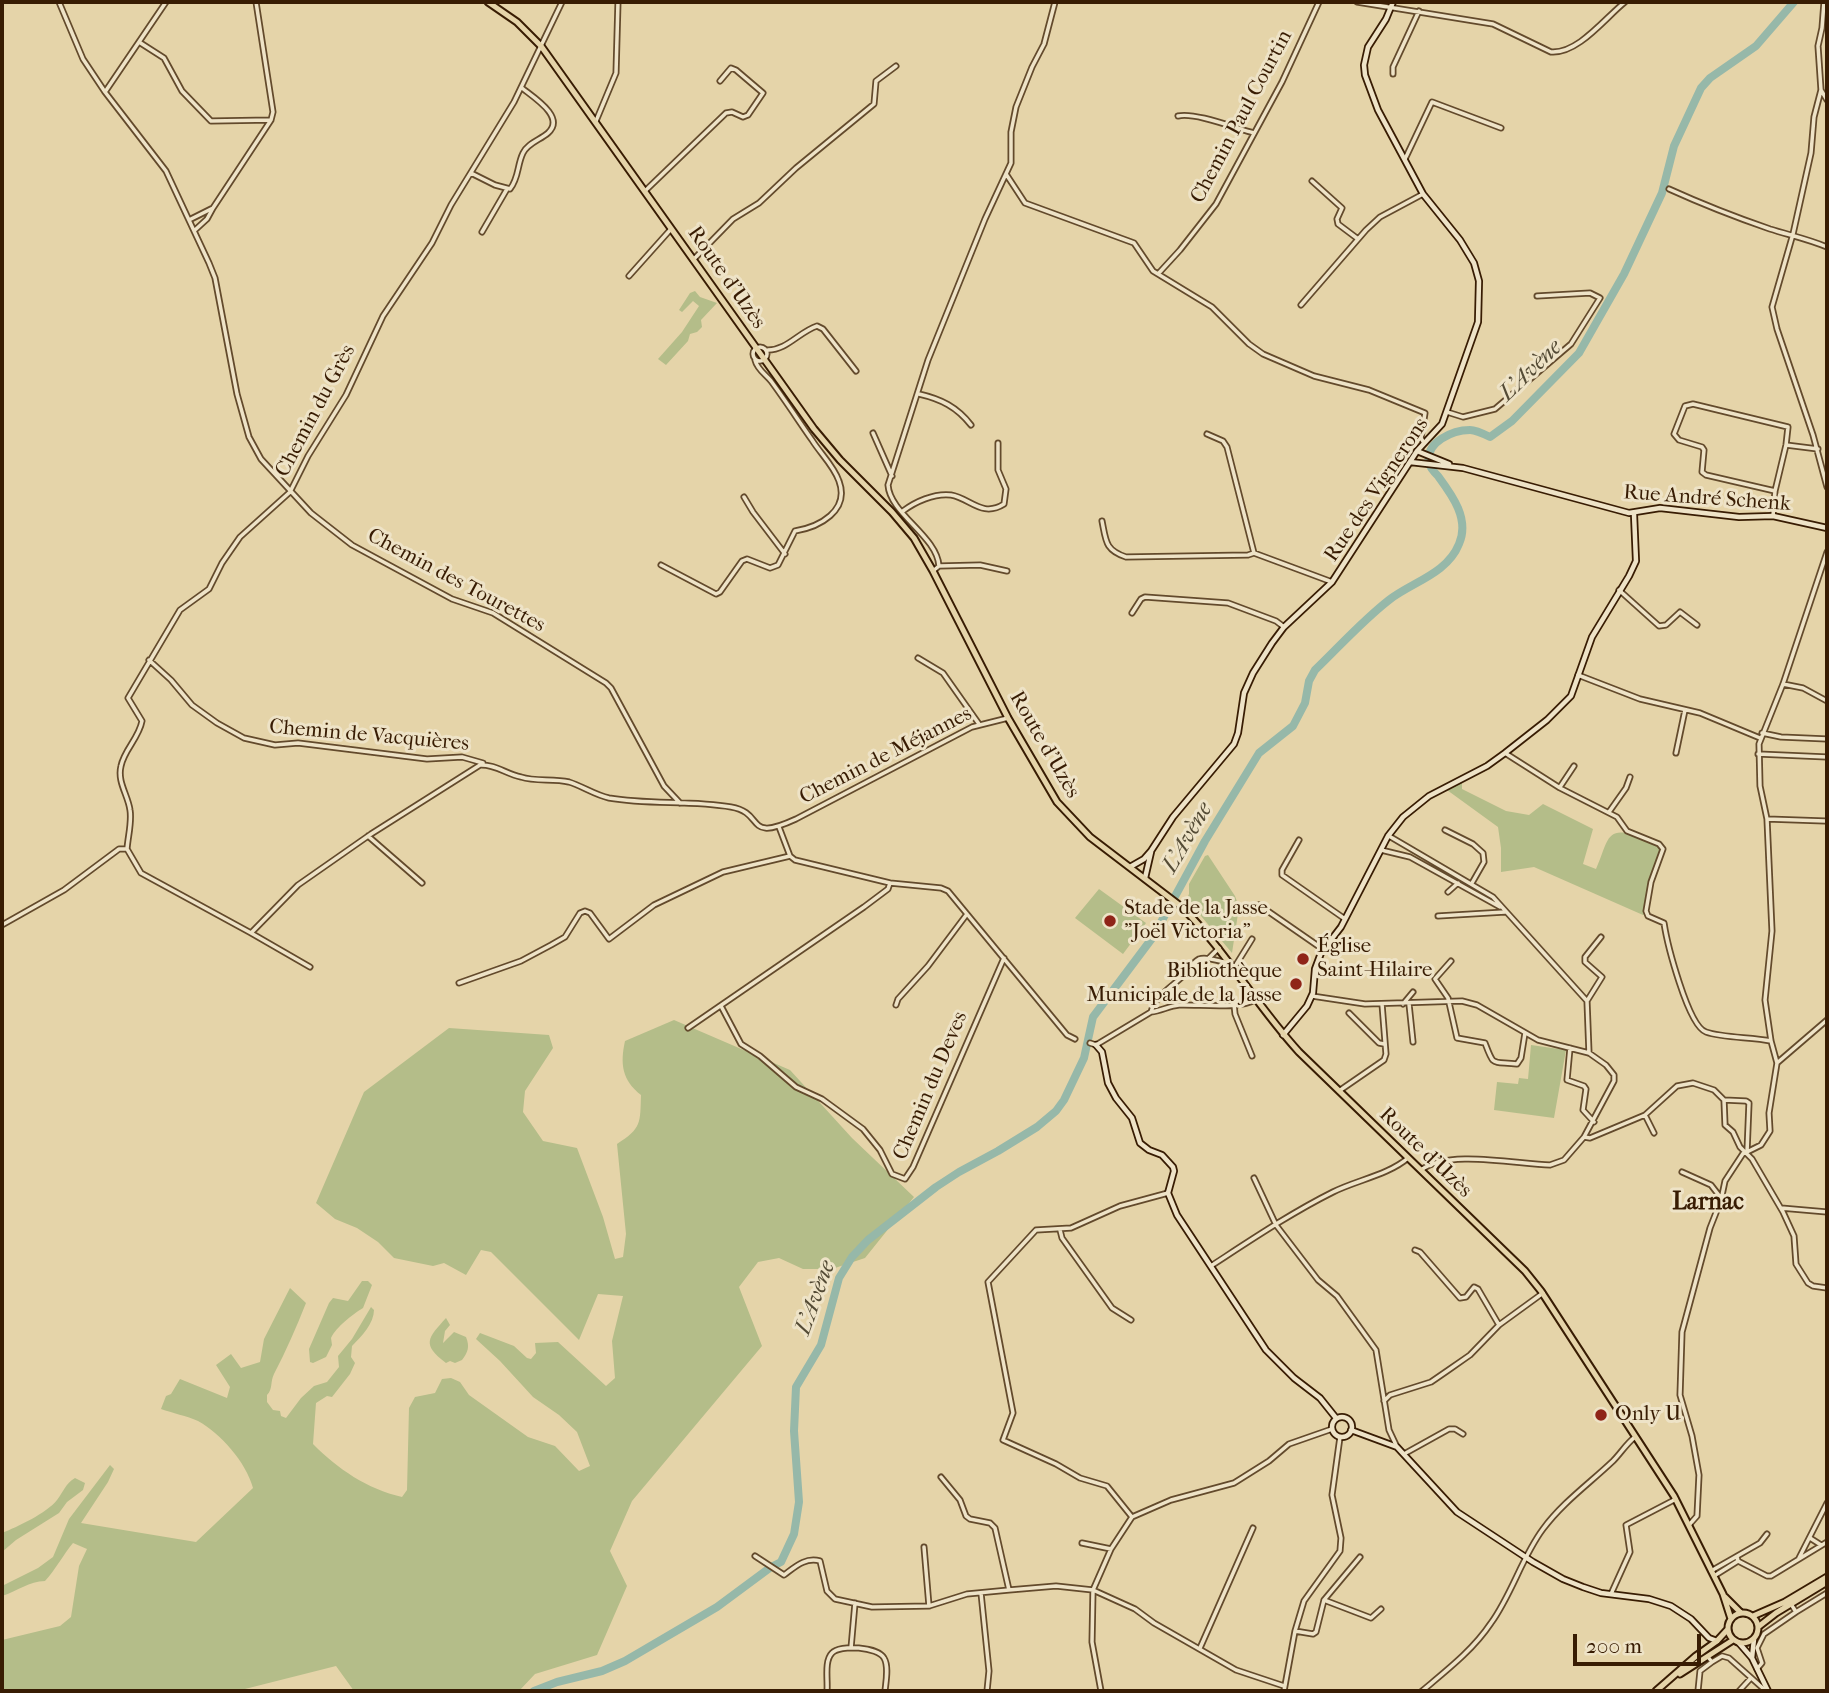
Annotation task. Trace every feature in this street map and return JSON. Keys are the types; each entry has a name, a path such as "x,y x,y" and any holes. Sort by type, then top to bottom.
{"main road":[{"name":"Route d'Uzès","path":"488,2 517,22 541,46 756,348 840,460 904,524 933,571 1008,718 1057,802 1079,826 1183,908 1219,948 1283,1035 1525,1271 1543,1293 1676,1499 1723,1594 1731,1619"},
{"path":"1706,1652 1754,1639 1758,1627 1827,1580"},
{"path":"1658,1689 1706,1652 1728,1629 1731,1619 1741,1613 1753,1616 1827,1580"},
{"name":"Route d'Uzès","path":"1723,1594 1741,1613"},
{"path":"1753,1616 1758,1627"},
{"path":"1728,1629 1736,1642"}],"street":[{"name":"Chemin des Tourettes","path":"59,2 83,59 166,171 195,230 215,278 237,394 249,437 261,458 311,513 352,545 452,599 493,613 606,683 664,786 680,803"},
{"path":"105,92 166,2"},
{"path":"195,230 207,219 271,120 273,112 256,2"},
{"name":"Chemin du Grès","path":"127,849 131,813 120,781 121,766 141,732 142,721 128,698 180,610 209,589 222,563 240,537 290,492 308,456 346,395 383,316 426,254 522,88 562,2"},
{"path":"596,121 616,73 618,2"},
{"path":"939,566 939,560 889,491 891,476 928,360 953,295 1011,163 1011,132 1016,107 1044,44 1055,2"},
{"name":"Chemin Paul Courtin","path":"1158,274 1216,204 1304,37 1319,2"},
{"path":"1357,2 1392,4 1493,24 1551,52 1572,47 1592,34 1605,18 1625,2"},
{"path":"1824,2 1818,46 1821,90 1814,117 1811,153 1793,234 1772,307 1818,449 1827,487"},
{"name":"Rue des Vignerons","path":"1130,867 1144,859 1151,851 1179,808 1234,744 1242,701 1249,682 1284,627 1332,582 1410,462 1442,424 1478,322 1480,307 1477,271 1465,246 1423,194 1371,94 1364,65 1368,47 1392,4"},
{"path":"1393,74 1392,67 1419,11"},
{"path":"139,42 164,58 181,90 211,121 271,120"},
{"path":"693,260 733,219 759,203 796,168 874,103 876,81 896,66"},
{"path":"645,191 726,113 732,112 743,117 748,115 763,93 731,68 720,81"},
{"path":"471,173 510,189 516,181 527,147 550,131 553,118 542,103 522,88"},
{"path":"1821,90 1827,100"},
{"path":"1405,159 1432,102 1501,128"},
{"path":"1178,116 1182,114 1254,133"},
{"path":"1006,174 1025,203 1135,243 1153,271 1212,307 1263,354 1305,373 1369,390 1425,413 1421,438 1424,443"},
{"path":"1312,181 1342,208 1337,219 1338,225 1358,239"},
{"path":"482,232 507,188"},
{"path":"1668,189 1725,214 1827,247"},
{"path":"1301,305 1358,239 1391,209 1407,204 1423,194"},
{"path":"190,220 213,208"},
{"path":"629,276 671,229"},
{"path":"1447,412 1463,417 1495,409 1571,344 1600,298 1590,293 1537,296"},
{"path":"661,565 716,594 742,561 747,559 770,568 778,565 795,531 819,525 829,518 838,502 841,489 838,479 793,410 757,367 752,354 756,348 781,348 808,329 817,326 823,329 856,371"},
{"path":"755,360 764,359 768,350"},
{"path":"919,394 950,404 961,412 971,425"},
{"path":"1773,516 1775,491 1789,431 1785,425 1689,403 1685,406 1674,434 1679,440 1702,447 1704,450 1701,469 1706,475 1775,491"},
{"path":"873,433 891,476"},
{"path":"1207,434 1227,447 1254,553"},
{"path":"903,511 914,503 943,495 953,495 971,505 986,509 1001,507 1006,489 998,470 998,443"},
{"path":"1786,445 1818,449"},
{"name":"Rue André Schenk","path":"1418,451 1436,461 1634,514 1660,508 1739,517 1773,516 1827,528"},
{"name":"Rue André Schenk","path":"1410,462 1436,461"},
{"path":"744,496 785,554"},
{"path":"1283,1035 1307,1006 1312,996 1317,964 1324,950 1345,919 1388,836 1403,817 1429,796 1506,753 1566,704 1592,637 1636,561 1634,514"},
{"path":"1102,521 1107,545 1112,553 1126,557 1254,553 1332,582"},
{"path":"1745,1152 1761,1145 1770,1131 1769,1113 1777,1063 1765,996 1772,939 1767,819 1760,786 1758,754 1760,738 1783,684 1827,552"},
{"path":"933,571 939,566 980,565 1007,571"},
{"path":"1619,590 1659,626 1666,625 1680,612 1697,625"},
{"path":"1132,614 1140,599 1145,597 1220,602 1246,609 1284,627"},
{"path":"918,658 943,673 979,724"},
{"name":"Chemin de Vacquières","path":"149,660 192,705 244,738 275,745 298,743 428,759 462,757 524,778 569,782 604,797 736,807 760,828 779,827"},
{"path":"1578,675 1640,699 1700,713 1760,738"},
{"path":"1783,684 1803,688 1827,701"},
{"path":"1676,753 1685,710"},
{"name":"Chemin de Méjannes","path":"779,827 979,724 1008,718"},
{"path":"1762,733 1781,737 1827,739"},
{"path":"1506,753 1560,788 1617,817 1627,831 1660,845 1663,849 1651,882 1646,911 1648,916 1664,923 1671,958 1696,1024 1710,1033 1771,1041"},
{"path":"1758,754 1827,757"},
{"path":"251,933 298,886 368,836 463,774 480,765 489,765"},
{"path":"1560,788 1574,766"},
{"path":"1609,813 1630,777"},
{"path":"1767,819 1825,821"},
{"path":"779,827 790,856 795,860 890,883 944,889 1067,1035 1075,1039"},
{"path":"1445,830 1473,844 1483,853 1484,862 1472,883"},
{"path":"368,836 422,883"},
{"path":"1388,836 1493,897 1587,1001"},
{"path":"1299,840 1282,870 1282,875 1345,919"},
{"path":"2,925 64,890 118,849 127,849 141,873 310,967"},
{"path":"1381,850 1410,857 1502,907"},
{"name":"Rue des Vignerons","path":"1145,878 1151,851"},
{"path":"459,983 521,961 565,937 580,913 590,913 609,939 654,905 713,877 790,856"},
{"path":"688,1028 864,907 888,889 890,883"},
{"path":"1448,892 1458,883"},
{"path":"1259,905 1324,950"},
{"path":"1438,916 1506,912"},
{"path":"896,1004 967,914"},
{"path":"1589,1053 1587,1001 1602,977 1585,961 1585,957 1601,937"},
{"path":"1234,968 1252,939"},
{"path":"1208,958 1219,948"},
{"name":"Chemin du Deves","path":"722,1006 741,1044 760,1056 796,1087 821,1099 863,1129 880,1150 892,1174 905,1179 913,1167 1004,958"},
{"path":"1151,1012 1169,986 1182,977 1196,961 1208,958 1229,962"},
{"path":"1451,961 1435,979 1449,1001 1455,1034 1460,1039 1485,1043 1488,1057 1493,1061 1517,1064 1521,1058 1525,1033"},
{"path":"1402,1004 1413,992"},
{"path":"1312,996 1346,1002 1382,1004 1462,1001 1477,1005 1538,1040 1589,1053 1614,1076 1594,1122 1564,1160 1550,1165 1470,1160 1429,1164 1421,1170"},
{"path":"1256,999 1234,1004 1176,1005 1151,1012 1093,1044 1102,1052 1108,1083 1132,1118 1140,1143 1162,1155 1172,1167 1174,1171 1168,1193 1177,1215 1210,1266 1266,1350 1294,1378 1320,1398 1336,1418"},
{"path":"1234,1004 1235,1014 1252,1056"},
{"path":"1339,1091 1384,1060 1386,1054 1382,1004"},
{"path":"1409,1004 1413,1042"},
{"path":"1349,1013 1379,1043 1384,1044"},
{"path":"1777,1063 1827,1020"},
{"path":"1570,1048 1567,1080 1586,1089 1583,1110 1594,1122"},
{"path":"1584,1137 1590,1138 1645,1115 1677,1086 1693,1083 1714,1090 1724,1100 1746,1101 1751,1110 1745,1152 1725,1181 1682,1332 1680,1395 1692,1436 1699,1475 1697,1516 1689,1525"},
{"path":"1724,1100 1725,1125 1733,1132 1794,1236 1796,1264 1808,1283 1827,1288"},
{"path":"1645,1115 1654,1133"},
{"path":"1210,1266 1307,1205 1343,1187 1397,1166 1408,1158"},
{"path":"1682,1172 1711,1185 1719,1192 1721,1200"},
{"path":"1254,1178 1276,1225 1318,1280 1336,1296 1376,1350 1389,1430 1397,1447 1446,1503 1526,1558 1571,1583 1671,1606 1691,1619 1703,1633 1717,1641"},
{"path":"1132,1517 1107,1486 1080,1478 1003,1440 1013,1413 988,1282 1036,1230 1071,1228 1120,1206 1168,1193"},
{"path":"1780,1208 1827,1212"},
{"path":"1060,1230 1062,1238 1112,1308 1131,1320"},
{"path":"1415,1250 1420,1252 1461,1298 1474,1287 1478,1289 1499,1325"},
{"path":"1384,1401 1390,1395 1431,1382 1469,1354 1499,1325 1543,1293"},
{"path":"1336,1418 1349,1420 1351,1430 1348,1435 1339,1437 1334,1434 1332,1429 1336,1418"},
{"path":"1101,1691 1091,1642 1093,1590 1111,1549 1132,1517 1171,1500 1234,1483 1269,1461 1289,1444 1332,1429"},
{"path":"1404,1454 1449,1429 1463,1434"},
{"path":"1351,1430 1397,1447"},
{"path":"1422,1691 1465,1654 1492,1622 1544,1528 1561,1508 1637,1436"},
{"path":"755,1556 783,1574 801,1563 813,1559 820,1561 827,1591 835,1599 872,1607 929,1606 967,1594 1056,1586 1093,1590 1135,1609 1154,1623 1236,1670 1284,1688 1295,1631 1310,1590 1340,1551 1341,1538 1332,1495 1339,1437"},
{"path":"941,1477 960,1500 966,1516 990,1523 995,1528 1009,1590"},
{"path":"1611,1594 1630,1552 1626,1525 1676,1499"},
{"path":"1798,1560 1827,1503"},
{"path":"1200,1648 1253,1528"},
{"path":"1712,1573 1760,1544 1767,1534"},
{"path":"1810,1538 1821,1545"},
{"path":"1737,1559 1767,1576 1827,1542"},
{"path":"1082,1543 1111,1549"},
{"path":"924,1547 929,1606"},
{"path":"1295,1631 1313,1634 1316,1632 1324,1600 1360,1558"},
{"path":"981,1593 989,1671 987,1691"},
{"path":"1757,1670 1762,1662 1757,1648 1764,1634 1827,1593"},
{"path":"1324,1600 1371,1618 1381,1609"},
{"path":"851,1648 855,1603"},
{"path":"1791,1604 1796,1612"},
{"path":"1703,1633 1706,1652 1712,1662"},
{"path":"1752,1658 1754,1639"},
{"path":"1736,1642 1752,1658 1767,1691"},
{"path":"827,1691 828,1661 832,1653 838,1649 851,1648 874,1649 881,1653 887,1661 886,1691"},
{"path":"1698,1691 1700,1671 1722,1656 1729,1658 1767,1691"},
{"path":"1739,1691 1750,1679"}],"green space":[{"path":"695,291 700,297 717,303 701,320 702,327 690,334 688,341 666,365 658,359 682,332 699,306 693,301 682,312 679,310 690,293"},
{"path":"1462,782 1462,789 1506,811 1529,815 1543,804 1593,829 1583,864 1596,869 1607,842 1615,834 1630,834 1657,846 1661,850 1645,898 1647,912 1643,915 1534,867 1501,872 1498,827 1447,790"},
{"path":"1208,855 1235,896 1239,907 1232,953 1196,910 1185,903 1189,884"},
{"name":"Stade de la Jasse \"Joël Victoria\"","path":"1099,889 1146,923 1123,954 1075,918"},
{"path":"674,1020 790,1070 852,1138 914,1197 865,1258 832,1269 803,1269 779,1258 758,1262 739,1287 762,1346 632,1501 610,1551 627,1586 597,1655 535,1674 519,1691 354,1691 336,1666 237,1691 2,1691 2,1640 60,1626 71,1617 79,1566 87,1549 73,1543 45,1581 29,1584 2,1596 2,1586 38,1568 53,1557 69,1519 110,1465 114,1469 108,1482 81,1523 196,1542 253,1488 239,1459 215,1433 198,1421 161,1409 166,1396 171,1394 180,1379 227,1398 230,1387 216,1365 231,1354 241,1368 260,1362 264,1339 290,1288 306,1303 267,1395 267,1402 273,1410 280,1411 281,1416 286,1418 314,1386 327,1382 339,1367 338,1356 352,1339 371,1307 374,1310 370,1324 352,1346 351,1357 355,1363 350,1374 332,1397 327,1396 316,1403 313,1444 354,1477 377,1489 402,1497 407,1490 409,1408 415,1397 435,1393 442,1379 451,1378 460,1382 469,1395 528,1437 555,1446 579,1471 590,1466 577,1432 533,1397 476,1339 480,1333 514,1346 531,1359 536,1353 535,1343 558,1342 606,1386 615,1378 612,1341 623,1296 598,1294 579,1340 491,1252 481,1250 466,1275 444,1263 433,1266 394,1258 378,1242 357,1228 335,1219 316,1203 364,1092 449,1028 549,1035 553,1048 525,1091 523,1112 543,1141 577,1148 603,1217 615,1259 623,1257 626,1234 617,1144 631,1134 638,1124 641,1095 624,1071 625,1041"},
{"path":"1531,1045 1566,1050 1554,1118 1494,1110 1497,1082 1518,1084 1519,1078 1528,1079"},
{"path":"362,1281 368,1281 372,1285 363,1308 333,1334 332,1345 326,1357 310,1362 309,1349 329,1303 333,1298 348,1301"},
{"path":"446,1318 450,1325 445,1331 443,1343 454,1332 466,1337 468,1344 462,1360 455,1363 446,1363 430,1346 431,1336"},
{"path":"75,1478 85,1483 83,1490 67,1502 59,1513 2,1552 2,1533 46,1510"}],"waterway":[{"name":"L'Avène","path":"534,1691 557,1682 602,1671 625,1661 717,1607 781,1562 794,1534 799,1502 794,1431 796,1387 821,1345 839,1278 852,1257 868,1240 936,1187 1037,1127 1056,1111 1084,1058 1093,1017 1153,937 1205,841 1259,753 1293,726 1305,703 1309,681 1315,670 1379,608 1438,570 1459,544 1462,535 1461,517 1449,491 1430,467 1431,449 1449,435 1463,431 1475,431 1490,437 1512,421 1579,353 1624,274 1662,193 1674,146 1701,88 1710,78 1756,46 1794,2"}],"place":[{"name":"Stade de la Jasse \"Joël Victoria\"","path":"1110,921"},
{"name":"Église Saint-Hilaire","path":"1303,959"},
{"name":"Bibliothèque Municipale de la Jasse","path":"1296,984"},
{"name":"Only U","path":"1601,1415"}],"district":[{"name":"Larnac","path":"1708,1203"}]}
